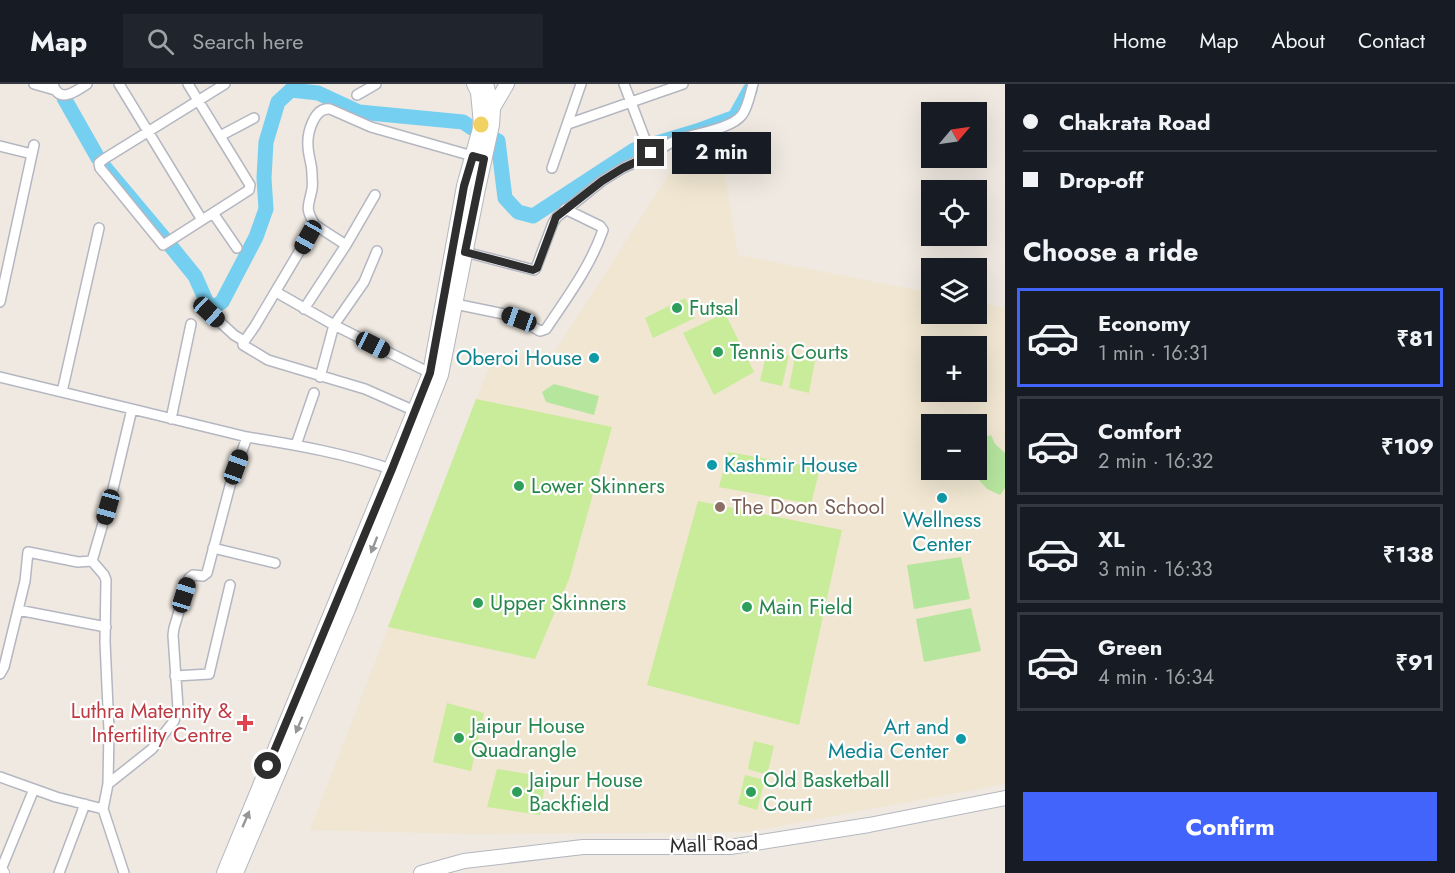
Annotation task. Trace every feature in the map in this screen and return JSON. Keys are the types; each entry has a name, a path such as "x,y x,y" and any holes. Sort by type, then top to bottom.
{"main road":[{"path":"224,873 397,471 441,375 465,252 479,157 481,124 478,92 474,84"},
{"path":"236,873 348,609 430,373 464,186 492,125 493,109 486,84"},
{"path":"481,124 493,109 507,84"},
{"name":"Mall Road","path":"421,873 464,861 583,846 730,847 869,825 1005,798"}],"street":[{"path":"34,84 54,87 59,94 70,94 87,84"},
{"path":"119,84 202,220"},
{"path":"188,84 199,100 250,185 250,188 163,245 100,168 99,163 104,159 148,132 199,100 225,84"},
{"path":"357,95 376,84"},
{"path":"552,168 581,84"},
{"path":"624,84 651,155"},
{"path":"568,124 683,84"},
{"path":"465,252 534,270 537,268 556,217 565,209 623,168 677,140 736,121 744,111 753,84"},
{"path":"346,245 315,225 310,217 308,206 312,189 312,172 308,143 313,121 321,110 326,108 371,127 479,157"},
{"path":"220,136 254,118"},
{"path":"0,146 33,150 0,302"},
{"path":"304,309 346,245 375,195"},
{"path":"455,304 504,314 519,319 540,331 546,329 584,273 596,251 603,230 600,226 565,209"},
{"path":"213,213 237,248"},
{"path":"315,225 243,345 263,358 365,389 415,411"},
{"path":"62,392 99,228"},
{"path":"320,376 334,325 364,282 377,251"},
{"path":"276,292 334,325 430,373"},
{"path":"209,312 244,341"},
{"path":"171,418 191,324"},
{"path":"0,377 247,437 296,445 368,462 397,471"},
{"path":"296,445 314,393"},
{"path":"92,561 132,409"},
{"path":"108,784 152,749 174,721 178,708 174,628 189,578 193,575 206,575 231,482 247,437"},
{"path":"213,548 274,563"},
{"path":"0,674 4,668 25,581 28,552 78,562 92,561"},
{"path":"92,561 106,580 105,642 109,730 108,784 103,809 124,873"},
{"path":"175,676 208,674 230,585"},
{"path":"18,610 106,627"},
{"path":"0,777 103,809"},
{"path":"1,872 34,789"},
{"path":"59,873 85,804"}],"shaded area":[{"name":"The Doon School","path":"693,137 719,137 738,255 921,291 921,324 987,324 987,304 1005,308 1005,784 747,832 470,834 310,830 494,354 554,353"}],"green space":[{"name":"Futsal","path":"685,298 695,318 653,338 645,318"},
{"name":"Tennis Courts","path":"725,313 754,372 714,395 683,333"},
{"path":"767,351 789,356 782,386 760,381"},
{"path":"795,357 815,361 809,393 789,388"},
{"path":"554,384 599,396 594,415 546,402 542,392"},
{"name":"Lower Skinners","path":"476,399 612,427 569,579 535,659 388,627"},
{"path":"991,435 995,444 1005,453 1005,488 1000,495 987,489 979,480 987,480 987,436"},
{"path":"728,452 820,468 811,504 719,487"},
{"name":"Main Field","path":"698,501 842,530 799,725 647,685"},
{"path":"961,557 970,599 914,609 907,565"},
{"path":"971,608 981,651 924,662 916,619"},
{"name":"Jaipur House Quadrangle","path":"447,703 484,713 471,771 433,762"},
{"name":"Old Basketball Court","path":"754,741 774,746 767,775 748,769"},
{"name":"Jaipur House Backfield","path":"497,769 546,777 540,815 487,807"},
{"name":"Old Basketball Court","path":"745,775 765,780 757,810 738,804"}],"waterway":[{"path":"169,244 195,276 207,303 213,307 222,302 256,237 266,209 264,178 266,142 278,102 291,90 318,93 359,112 463,122 472,128"},
{"path":"654,144 735,117 750,90"},
{"path":"64,98 98,158"},
{"path":"494,139 498,141 505,198 518,212 533,216 634,150 641,148"},
{"path":"102,164 164,238"}],"place":[{"name":"Futsal","path":"677,308"},
{"name":"Tennis Courts","path":"718,352"},
{"name":"Oberoi House","path":"594,358"},
{"name":"Kashmir House","path":"712,465"},
{"name":"Lower Skinners","path":"519,486"},
{"name":"Wellness Center","path":"942,498"},
{"name":"The Doon School","path":"720,507"},
{"name":"Upper Skinners","path":"478,603"},
{"name":"Main Field","path":"747,607"},
{"name":"Luthra Maternity & Infertility Centre","path":"245,723"},
{"name":"Jaipur House Quadrangle","path":"459,738"},
{"name":"Art and Media Center","path":"961,739"},
{"name":"Jaipur House Backfield","path":"517,792"},
{"name":"Old Basketball Court","path":"751,792"}],"route":[{"path":"268,766 430,373 464,186 473,156 484,159 465,252 533,270 537,268 556,217 602,181 651,153"}]}
